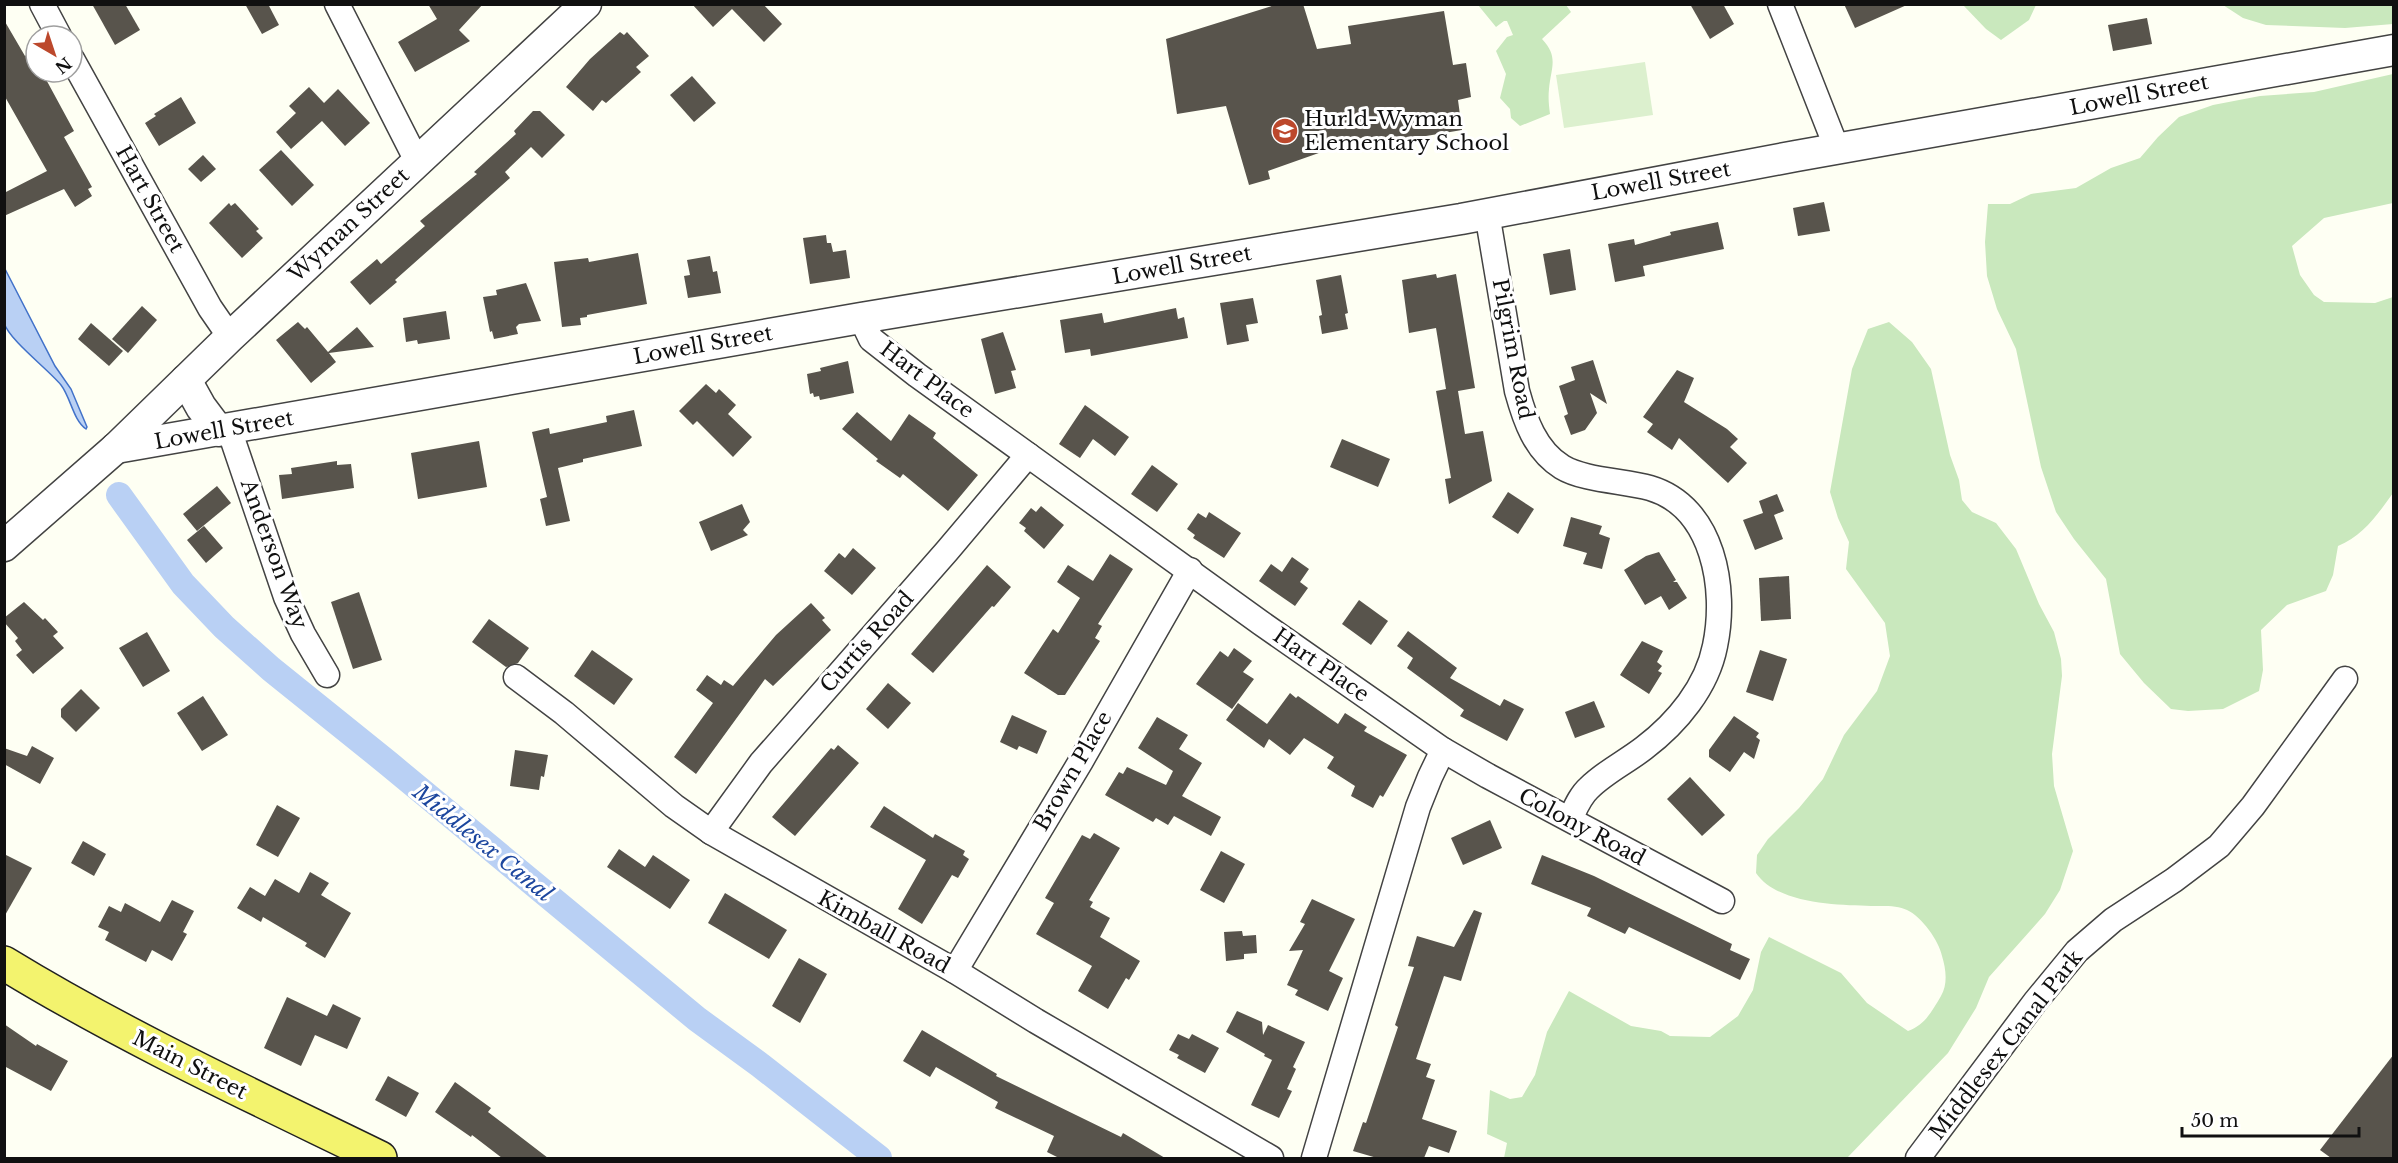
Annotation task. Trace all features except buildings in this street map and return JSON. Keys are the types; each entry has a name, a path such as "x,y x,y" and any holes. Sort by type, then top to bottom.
{"main road":[{"name":"Main Street","path":"4,963 85,1010 216,1080 380,1158"}],"street":[{"path":"42,4 53,24"},
{"path":"337,4 417,161"},
{"name":"Wyman Street","path":"116,448 230,337 586,4"},
{"path":"1780,4 1837,149"},
{"name":"Lowell Street","path":"116,448 861,318 1487,213 2394,50"},
{"name":"Hart Street","path":"84,81 212,313 230,337"},
{"name":"Pilgrim Road","path":"1487,213 1517,391 1525,418 1534,437 1547,455 1569,471 1650,488 1679,503 1693,518 1706,538 1717,585 1717,638 1709,667 1697,691 1681,713 1660,735 1589,788 1570,819"},
{"name":"Hart Place","path":"861,318 869,335 878,345 1028,455 1443,750"},
{"path":"186,380 201,406 224,430"},
{"name":"Anderson Way","path":"224,430 286,597 303,634 327,675"},
{"path":"4,546 116,448"},
{"name":"Curtis Road","path":"711,832 760,763 955,543 1028,455"},
{"name":"Brown Place","path":"955,971 1081,761 1190,570"},
{"name":"Kimball Road","path":"516,677 578,725 674,806 711,832 955,971 1036,1022 1271,1158"},
{"name":"Middlesex Canal Park","path":"1918,1158 2035,1002 2077,951 2113,920 2191,868 2219,846 2279,771 2345,679"},
{"path":"1314,1158 1418,807 1443,750"},
{"name":"Colony Road","path":"1443,750 1722,901"}],"green space":[{"path":"1478,5 1566,5 1571,12 1542,39 1551,51 1552,57 1550,114 1520,126 1511,118 1510,109 1500,98 1506,74 1496,51 1507,37 1513,35 1507,21 1496,27"},
{"path":"1963,5 2036,5 2029,20 2001,40 1986,29"},
{"path":"2223,5 2393,5 2393,24 2345,28 2266,25 2243,18"},
{"path":"1645,62 1653,115 1564,128 1556,75"},
{"path":"2393,74 2393,203 2324,218 2292,246 2300,275 2314,295 2324,302 2375,303 2393,297 2393,493 2362,530 2338,546 2333,575 2326,591 2287,605 2261,630 2263,670 2259,691 2223,709 2188,711 2171,709 2144,683 2120,654 2106,579 2056,512 2041,467 2016,349 1997,309 1987,276 1985,242 1988,204 2010,204 2031,194 2076,188 2111,168 2140,158 2179,117 2213,105 2260,96 2314,92"},
{"path":"1889,322 1912,342 1931,369 1962,500 1972,512 1996,523 2016,549 2039,604 2054,632 2061,659 2062,676 2052,754 2054,786 2073,851 2060,890 2045,914 1989,977 1976,1008 1948,1053 1847,1158 1504,1158 1507,1143 1487,1134 1490,1090 1510,1099 1522,1097 1535,1075 1547,1032 1569,991 1631,1026 1661,1031 1670,1036 1710,1037 1738,1016 1753,990 1761,952 1769,937 1841,973 1867,1003 1908,1031 1928,1017 1943,991 1945,971 1940,950 1929,930 1913,913 1903,908 1825,903 1793,897 1778,891 1756,873 1757,855 1768,839 1799,808 1823,779 1844,735 1877,691 1890,656 1885,623 1846,569 1849,542 1830,492 1852,369 1868,329"}],"water":[{"path":"4,267 55,366 71,389 86,429 75,415 61,385 21,346 4,323"}],"waterway":[{"name":"Middlesex Canal","path":"119,495 183,584 224,627 271,669 697,1019 879,1158"}],"place":[{"name":"Hurld-Wyman Elementary School","path":"1285,131"}]}
